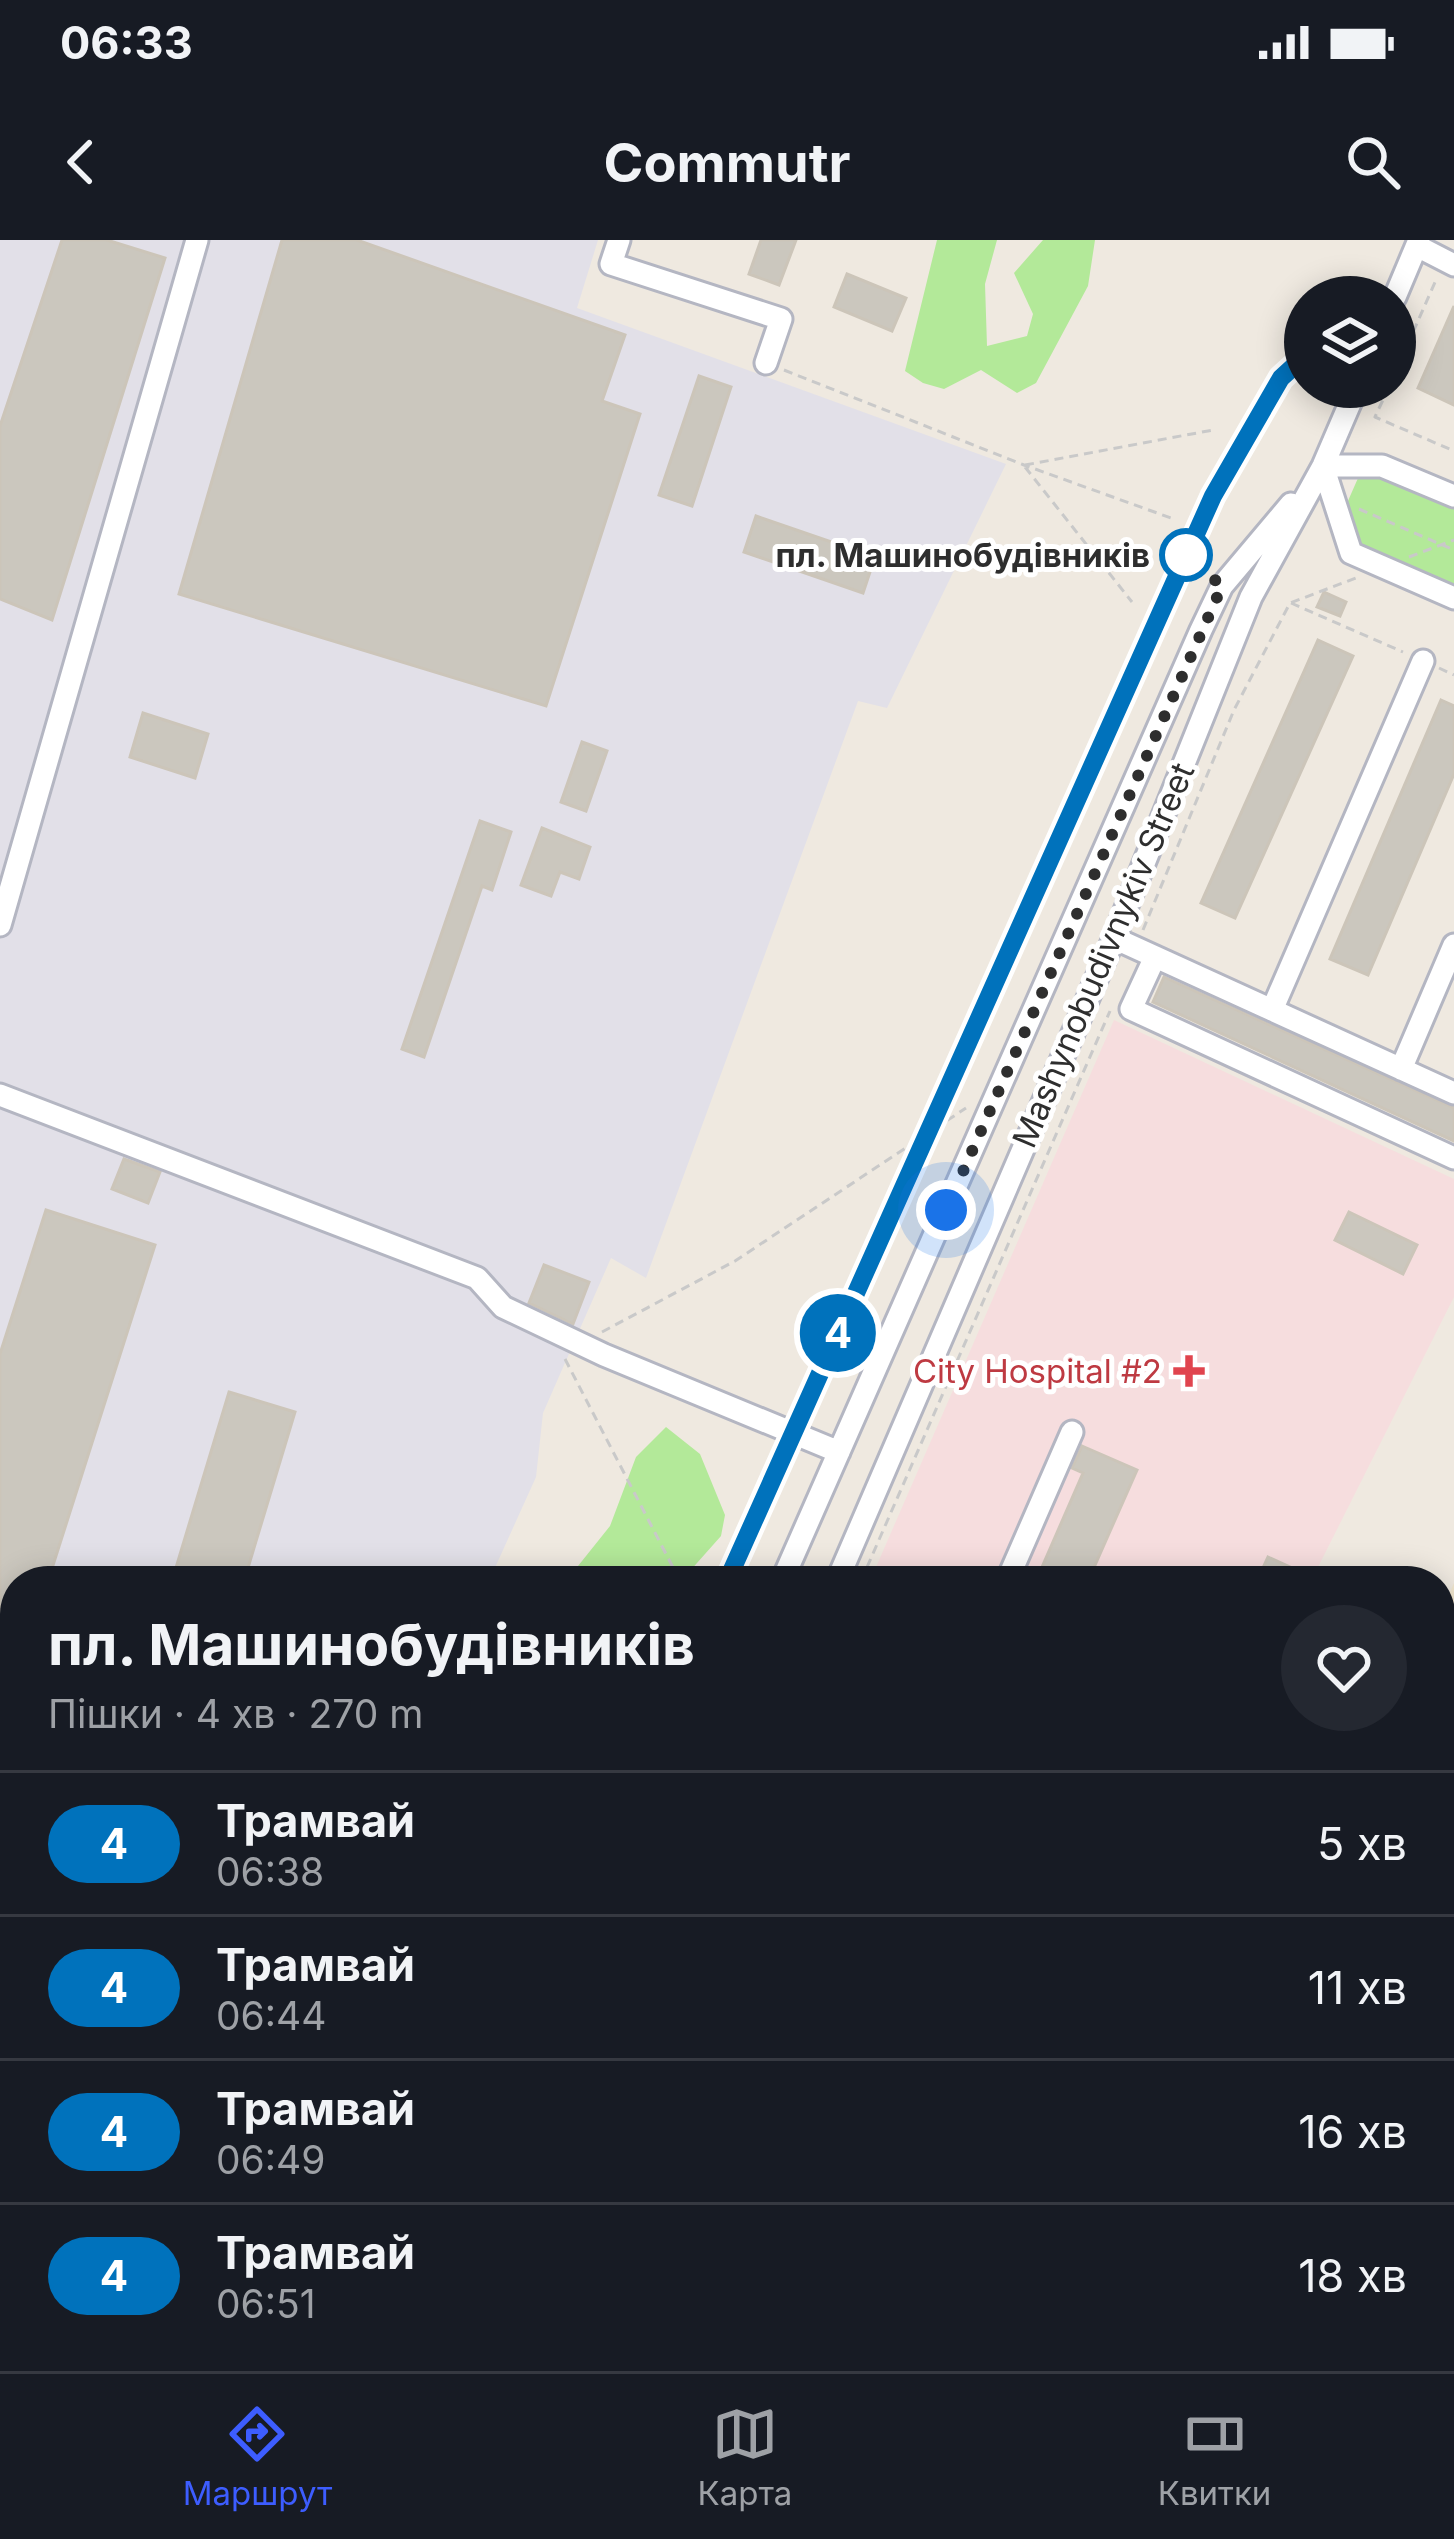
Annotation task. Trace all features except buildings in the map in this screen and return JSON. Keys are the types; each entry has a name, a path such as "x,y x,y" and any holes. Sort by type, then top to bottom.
{"street":[{"path":"0,926 197,240"},
{"path":"619,240 611,264 781,319 766,363"},
{"path":"1404,276 1418,243 1449,263"},
{"name":"Mashynobudivnykiv Street","path":"843,1566 1114,938 1251,597 1323,466 1348,408"},
{"path":"1454,496 1382,466 1323,466 1352,553 1454,598"},
{"name":"Mashynobudivnykiv Street","path":"789,1566 1222,586 1323,466"},
{"path":"1272,1010 1423,661"},
{"path":"1114,938 1454,1093"},
{"path":"1401,1069 1454,945"},
{"path":"1145,954 1131,1009 1454,1158"},
{"path":"0,1095 477,1278 503,1307 839,1452"},
{"path":"1014,1566 1072,1432"}],"path":[{"path":"1416,330 1449,263"},
{"path":"766,363 1024,466 1171,518"},
{"path":"1380,408 1376,418 1454,451"},
{"path":"1024,466 1213,430"},
{"path":"1024,466 1132,602"},
{"path":"1347,503 1454,550"},
{"path":"1145,954 1234,710 1290,603 1454,675"},
{"path":"868,1566 1112,1006"},
{"path":"1061,1060 1096,1043"},
{"path":"580,1344 735,1261 999,1088"},
{"path":"550,1329 672,1566"}],"shaded area":[{"path":"0,240 598,240 577,308 1006,464 887,708 858,701 646,1278 611,1258 543,1413 536,1477 496,1566 0,1566"},
{"name":"City Hospital #2","path":"1114,1020 1454,1179 1454,1297 1319,1566 1288,1566 1269,1557 1264,1566 1095,1566 1137,1471 1081,1446 1071,1467 1083,1473 1043,1566 877,1566"}],"green space":[{"path":"937,240 997,240 985,284 987,346 1027,336 1033,314 1014,273 1043,240 1095,240 1088,286 1036,383 1017,393 981,370 944,389 905,371"},
{"path":"1362,469 1454,509 1454,588 1333,535"},
{"path":"666,1427 700,1454 725,1515 721,1536 694,1566 578,1566 610,1526 636,1457"}],"tram line":[{"name":"4","path":"734,1566 1213,496 1284,375"}],"place":[{"name":"пл. Машинобудівників","path":"1186,555"},
{"name":"City Hospital #2","path":"1189,1371"}],"route":[{"path":"946,1210 1222,586 1186,555"}]}
